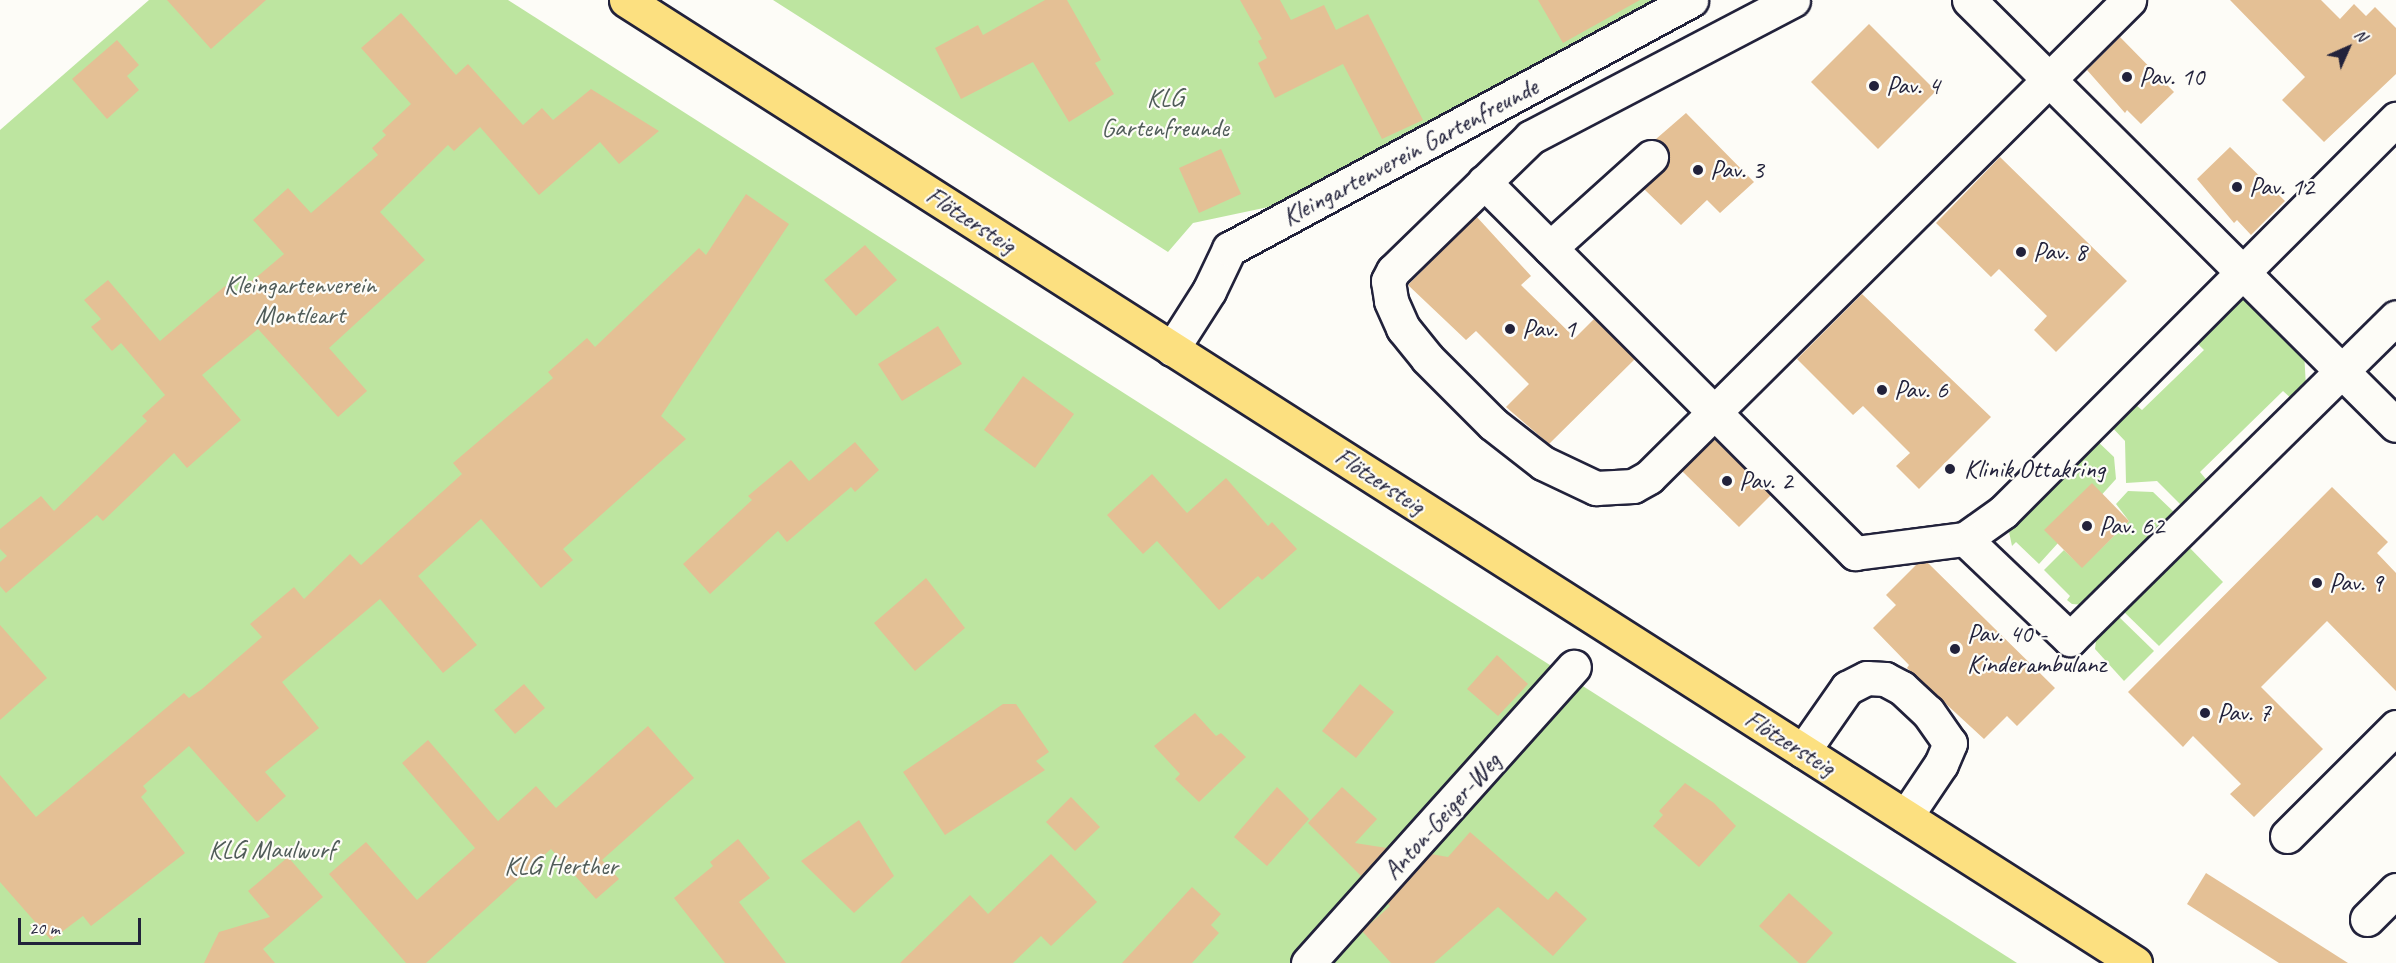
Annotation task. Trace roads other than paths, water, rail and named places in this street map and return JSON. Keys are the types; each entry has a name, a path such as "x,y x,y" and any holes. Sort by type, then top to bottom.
{"main road":[{"name":"Flötzersteig","path":"626,0 2135,963"}],"street":[{"name":"Kleingartenverein Gartenfreunde","path":"1172,349 1209,291 1229,249 1691,0"},
{"path":"1793,0 1531,137 1393,271 1388,281 1390,301 1403,328 1427,358 1493,424 1543,463 1596,488 1633,486 1649,477 2129,0"},
{"path":"1969,0 2396,425"},
{"path":"1484,182 1855,553 1965,539 2003,512 2396,119"},
{"path":"1550,248 1652,157"},
{"path":"1965,539 2070,639 2396,317"},
{"name":"Anton-Geiger-Weg","path":"1308,963 1574,667"},
{"path":"1803,751 1847,688 1867,678 1885,679 1902,688 1928,712 1950,742 1941,764 1906,816"},
{"path":"2288,836 2396,727"},
{"path":"2367,919 2396,890"}],"place":[{"name":"Pav. 10","path":"2127,77"},
{"name":"Pav. 4","path":"1874,86"},
{"name":"Pav. 3","path":"1698,170"},
{"name":"Pav. 12","path":"2237,187"},
{"name":"Pav. 8","path":"2021,252"},
{"name":"Pav. 1","path":"1510,329"},
{"name":"Pav. 6","path":"1882,390"},
{"name":"Klinik Ottakring","path":"1950,469"},
{"name":"Pav. 2","path":"1727,481"},
{"name":"Pav. 62","path":"2087,526"},
{"name":"Pav. 9","path":"2317,583"},
{"name":"Pav. 40 - Kinderambulanz","path":"1955,649"},
{"name":"Pav. 7","path":"2205,713"}],"park label":[{"name":"KLG Gartenfreunde","path":"1165,113"},
{"name":"Kleingartenverein Montleart","path":"300,300"},
{"name":"KLG Maulwurf","path":"272,850"},
{"name":"KLG Herther","path":"561,866"}]}
